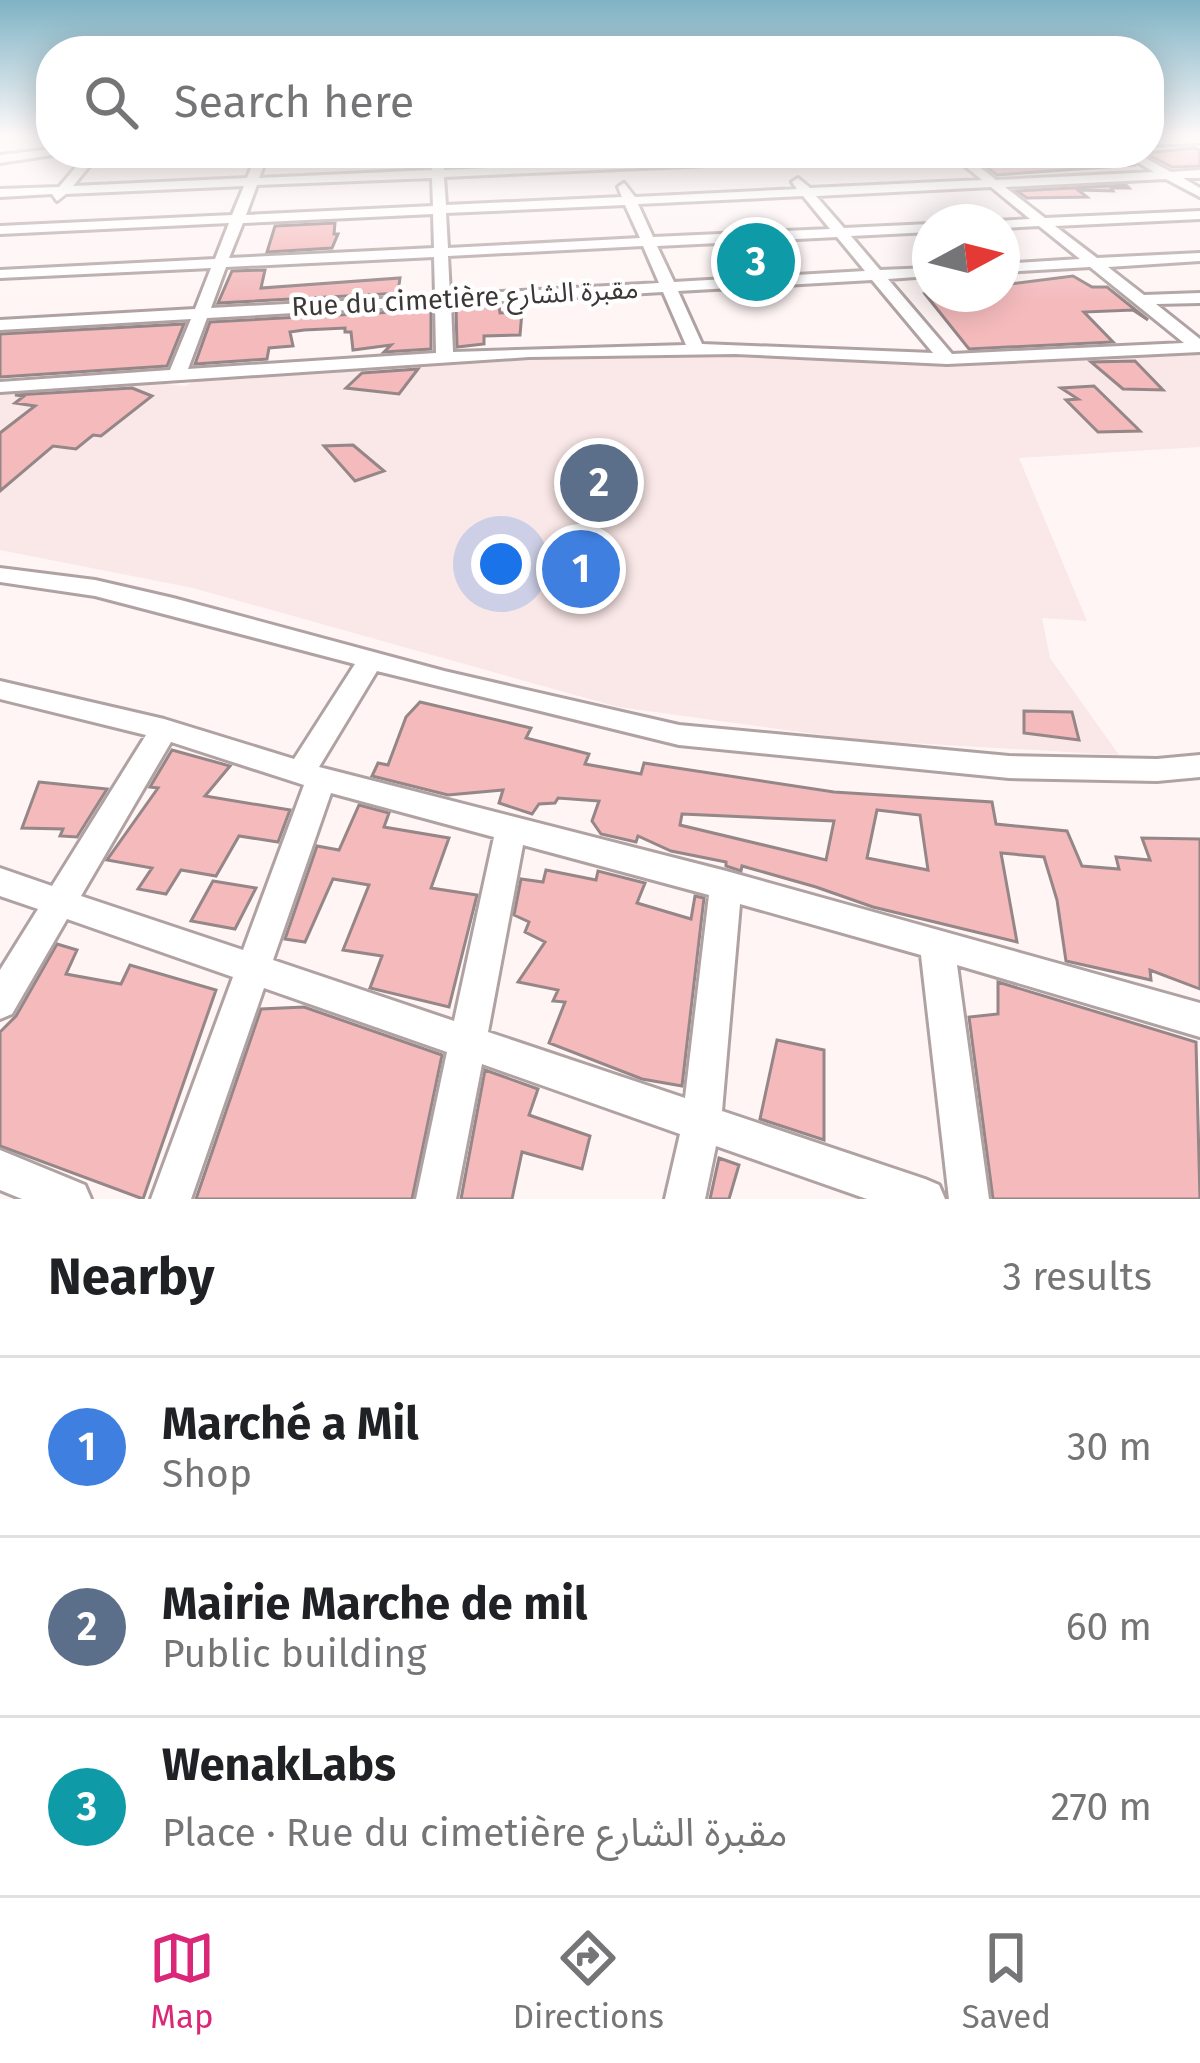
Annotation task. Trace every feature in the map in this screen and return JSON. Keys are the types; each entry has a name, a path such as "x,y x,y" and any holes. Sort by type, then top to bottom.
{"street":[{"path":"0,194 62,191"},
{"path":"21,242 62,191"},
{"path":"178,375 248,191"},
{"path":"437,191 445,356"},
{"path":"626,191 696,349"},
{"path":"0,230 828,191"},
{"path":"1001,191 1197,343"},
{"path":"806,192 947,359"},
{"path":"1020,224 1200,214"},
{"path":"0,272 912,228"},
{"path":"0,272 11,256"},
{"path":"1020,267 1200,257"},
{"name":"Rue du cimetière مقبرة الشارع","path":"0,325 912,273"},
{"path":"1141,300 1200,298"},
{"path":"0,387 445,356 696,349 947,359 1197,343"},
{"path":"0,574 173,606 617,724 735,743 1009,767 1157,770 1200,766"},
{"path":"171,1199 256,967 310,776 370,660"},
{"path":"0,690 164,730 310,776 726,886 1200,1020"},
{"path":"0,1003 164,730"},
{"path":"436,1199 511,828"},
{"path":"0,882 925,1199"},
{"path":"685,1199 702,1121 726,886"},
{"path":"937,946 969,1199"},
{"path":"0,1170 71,1199"}],"shaded area":[{"path":"1194,349 1200,354 1200,447 1019,458 1087,621 1042,618 1050,658 1119,755 860,740 618,707 193,588 0,550 0,389 122,379 185,386 213,372 252,377 265,367 637,351 934,360"}],"building":[{"path":"1017,191 1079,191 1087,197 1027,198"},
{"path":"335,223 334,234 338,234 332,248 267,252 275,226"},
{"path":"265,270 261,288 400,278 398,292 402,293 218,303 232,271"},
{"path":"1073,276 1092,287 1107,287 1148,320 1133,310 1084,312 1113,342 969,349 939,312 1020,312 1020,283"},
{"path":"499,306 500,313 522,312 520,335 484,336 484,344 457,347 456,308"},
{"path":"431,310 431,349 384,352 391,345 353,350 351,332 345,328 304,330 290,332 293,346 269,348 267,359 195,364 210,322"},
{"path":"184,324 167,366 0,377 0,334"},
{"path":"1135,361 1163,390 1123,389 1091,362"},
{"path":"418,369 399,394 346,388 362,373"},
{"path":"1094,386 1140,431 1098,432 1066,400 1078,399 1061,388"},
{"path":"132,388 152,396 101,436 93,435 76,449 53,446 0,491 0,433 35,406 15,403 24,396 15,395"},
{"path":"353,445 384,471 355,481 324,446"},
{"path":"420,702 531,728 526,738 589,754 585,764 641,774 644,763 834,792 992,802 996,824 1067,831 1082,866 1119,869 1116,857 1150,860 1142,838 1200,839 1200,989 1150,970 1151,980 1066,961 1057,900 1044,857 1001,853 1017,942 873,907 742,866 741,871 726,862 671,851 638,836 636,842 601,834 592,821 599,801 558,798 555,803 539,804 532,814 499,803 503,790 448,795 372,776 378,763 388,765 406,717","holes":["877,810 920,815 928,870 867,858","682,814 834,821 826,860 680,825"]},
{"path":"1024,711 1072,712 1079,740 1024,733"},
{"path":"172,750 230,766 205,796 290,810 278,842 239,836 216,876 181,870 166,894 138,889 152,868 107,860 158,788 150,787"},
{"path":"39,782 107,789 77,837 60,836 63,829 22,828"},
{"path":"359,805 389,813 384,827 449,838 431,888 477,895 449,1007 370,988 382,956 343,950 369,885 333,879 305,942 285,939 317,846 339,850"},
{"path":"546,870 596,880 598,871 645,883 637,903 691,919 695,896 704,898 682,1086 642,1079 549,1043 565,1002 553,1001 558,990 518,982 545,942 525,932 529,922 514,915 521,879 543,882"},
{"path":"213,881 256,888 235,929 191,921"},
{"path":"57,944 77,950 66,974 121,984 130,965 216,990 143,1199 0,1146 0,1032 16,1016"},
{"path":"998,982 1196,1042 1200,1199 993,1199 969,1017 998,1014"},
{"path":"304,1007 442,1055 412,1199 196,1199 261,1009"},
{"path":"777,1040 824,1050 824,1140 760,1119"},
{"path":"485,1070 538,1089 529,1115 590,1136 582,1169 522,1152 512,1199 461,1199"},
{"path":"719,1158 739,1165 729,1199 710,1199"}],"place":[{"name":"WenakLabs","path":"756,262"},
{"name":"Mairie Marche de mil","path":"599,483"},
{"name":"Marché a Mil","path":"581,569"}]}
